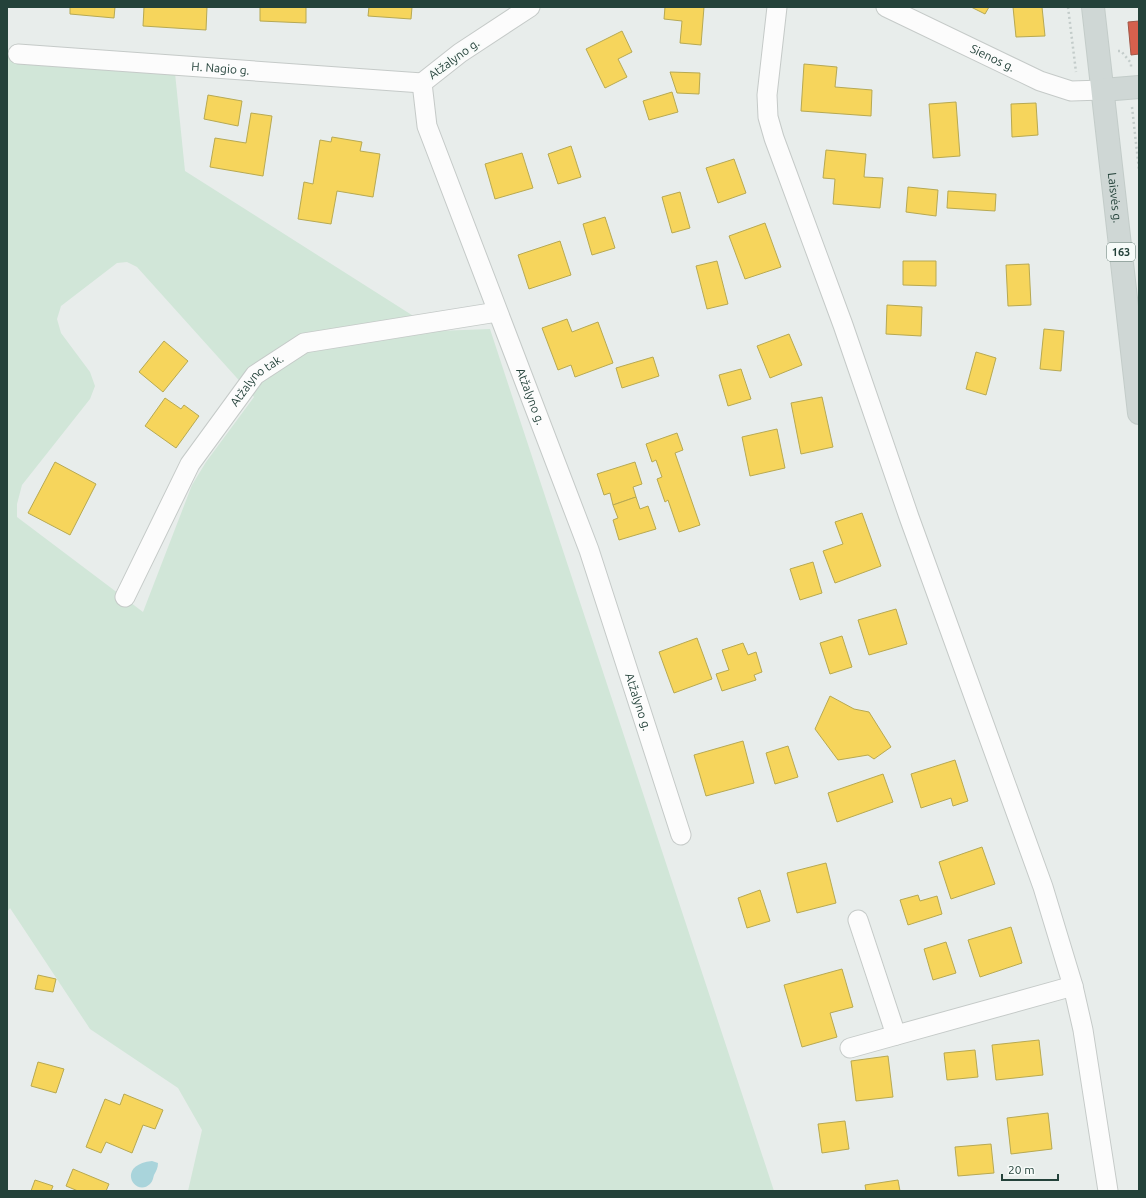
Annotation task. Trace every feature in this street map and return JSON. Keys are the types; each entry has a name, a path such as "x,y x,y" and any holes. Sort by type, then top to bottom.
{"main road":[{"name":"Laisvės g.","path":"1093,7 1139,413"},
{"path":"1103,90 1134,87"}],"street":[{"name":"Atžalyno g.","path":"530,7 460,53 422,83 427,126 589,550 681,835"},
{"path":"777,7 767,95 768,118 843,325 909,517 1043,887 1073,986 1083,1030 1108,1191"},
{"name":"Sienos g.","path":"886,7 1040,82 1071,91 1103,90"},
{"name":"H. Nagio g.","path":"18,54 422,83"},
{"name":"Atžalyno tak.","path":"124,597 190,464 255,375 304,343 497,312"},
{"path":"858,920 896,1035"},
{"path":"850,1048 1073,986"}],"path":[{"path":"1068,7 1078,91"},
{"path":"1134,87 1139,170"}],"green space":[{"path":"7,55 175,73 185,171 437,331 490,329 774,1191 188,1191 202,1130 178,1088 90,1029 10,908 7,912","holes":["127,262 137,267 254,397 206,462 192,485 143,612 17,517 17,504 22,485 90,399 95,386 90,372 61,333 57,319 61,306 117,263"]}],"water":[{"path":"152,1161 158,1163 152,1182 144,1187 139,1187 134,1184 131,1174 134,1168"}],"building: Homes":[{"path":"70,7 115,7 114,18 70,14"},
{"path":"144,7 207,7 206,30 143,26"},
{"path":"260,7 306,7 306,23 260,21"},
{"path":"369,7 412,7 411,19 368,16"},
{"path":"665,7 704,7 701,45 680,43 682,21 664,19"},
{"path":"971,7 989,7 985,14"},
{"path":"1013,7 1042,7 1045,36 1016,37"},
{"path":"622,31 632,52 618,59 627,77 605,88 586,49"},
{"path":"804,64 837,67 835,87 872,90 871,116 801,111"},
{"path":"670,72 700,73 699,94 677,93"},
{"path":"672,92 678,112 649,120 643,101"},
{"path":"208,95 242,101 238,126 204,119"},
{"path":"956,102 960,156 933,158 929,104"},
{"path":"1036,103 1038,135 1012,137 1011,104"},
{"path":"251,113 272,116 263,176 210,167 215,138 246,143"},
{"path":"332,137 362,142 360,151 380,154 373,197 337,191 331,224 298,219 304,182 313,184 320,140 331,142"},
{"path":"571,146 581,177 558,184 548,154"},
{"path":"826,150 866,154 864,177 883,178 880,208 833,204 835,179 823,178"},
{"path":"522,153 533,188 495,199 485,164"},
{"path":"734,159 746,193 718,203 706,168"},
{"path":"908,187 938,190 936,216 906,212"},
{"path":"948,191 996,194 995,211 947,208"},
{"path":"680,192 690,228 672,233 662,197"},
{"path":"605,217 615,248 592,255 583,224"},
{"path":"765,223 781,267 745,279 729,236"},
{"path":"560,241 571,275 529,289 518,255"},
{"path":"717,261 728,304 707,309 696,266"},
{"path":"903,261 936,261 936,286 903,285"},
{"path":"1029,264 1031,305 1008,306 1006,265"},
{"path":"887,305 922,307 921,336 886,334"},
{"path":"567,319 572,332 598,322 613,363 575,377 571,365 558,370 542,328"},
{"path":"1044,329 1064,331 1061,371 1040,369"},
{"path":"789,334 802,365 770,378 757,346"},
{"path":"164,341 188,361 163,392 139,372"},
{"path":"976,352 996,358 986,395 966,389"},
{"path":"653,357 659,376 622,388 616,368"},
{"path":"741,369 751,399 728,406 719,375"},
{"path":"822,397 833,447 801,454 791,403"},
{"path":"165,398 181,409 184,405 199,416 176,448 145,426"},
{"path":"777,429 785,468 750,476 742,437"},
{"path":"677,433 683,450 675,453 700,525 679,532 668,500 665,502 657,479 662,477 656,460 652,462 646,444"},
{"path":"55,462 96,484 70,535 28,513"},
{"path":"635,462 642,484 633,487 636,497 613,505 610,493 604,495 597,474"},
{"path":"636,497 640,509 648,506 656,529 619,540 613,520 618,518 613,505"},
{"path":"862,513 881,566 835,583 823,551 843,544 835,522"},
{"path":"813,562 822,593 800,600 790,569"},
{"path":"896,609 907,644 869,655 858,620"},
{"path":"842,636 852,667 830,674 820,643"},
{"path":"697,638 712,679 674,693 659,652"},
{"path":"743,643 748,655 756,652 762,672 754,675 756,680 722,691 716,674 729,670 722,650"},
{"path":"830,696 854,709 869,712 891,747 874,759 868,755 838,760 815,729"},
{"path":"743,741 754,783 706,796 694,755"},
{"path":"788,746 798,777 775,784 766,753"},
{"path":"955,760 968,801 953,806 951,798 921,808 911,774"},
{"path":"883,774 893,802 837,822 828,793"},
{"path":"982,847 995,884 951,899 939,862"},
{"path":"826,863 836,903 797,913 787,873"},
{"path":"760,890 770,921 747,928 738,898"},
{"path":"918,895 920,901 937,896 942,914 908,925 900,900"},
{"path":"1011,927 1022,963 980,977 968,940"},
{"path":"946,942 956,973 933,980 924,949"},
{"path":"842,969 853,1007 830,1013 837,1037 802,1047 784,985"},
{"path":"38,975 56,979 53,992 35,989"},
{"path":"1039,1040 1043,1075 996,1080 992,1045"},
{"path":"975,1050 978,1077 947,1080 944,1053"},
{"path":"888,1056 893,1097 856,1101 851,1061"},
{"path":"38,1062 64,1069 56,1093 31,1086"},
{"path":"124,1094 163,1110 155,1129 143,1125 132,1153 106,1142 101,1153 86,1147 105,1099 120,1105"},
{"path":"1048,1113 1052,1149 1011,1154 1007,1118"},
{"path":"845,1121 849,1149 822,1153 818,1124"},
{"path":"991,1144 994,1173 958,1176 955,1147"},
{"path":"73,1169 109,1184 106,1191 78,1191 66,1186"},
{"path":"35,1180 53,1186 51,1191 31,1191"},
{"path":"898,1180 900,1191 866,1191 865,1185"}],"building: Shops":[{"path":"1139,21 1139,54 1131,55 1128,22"}]}
